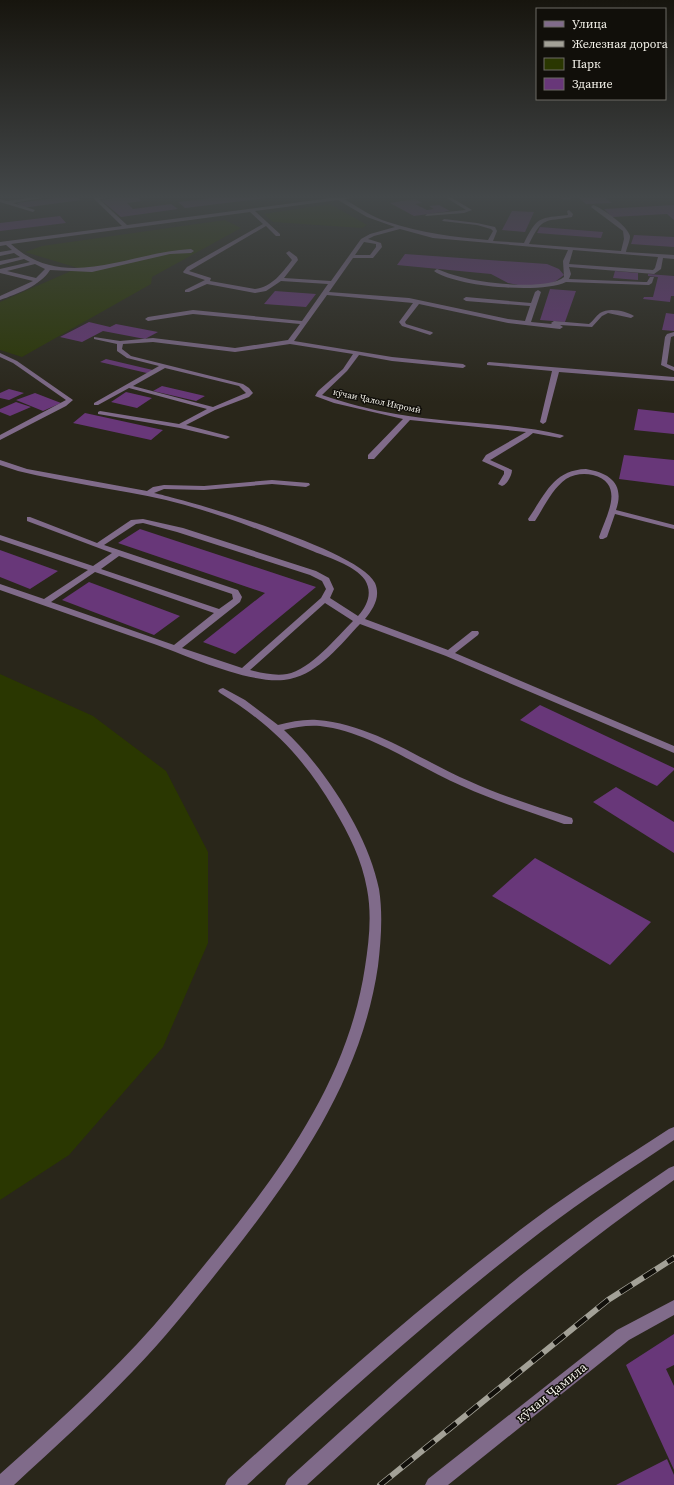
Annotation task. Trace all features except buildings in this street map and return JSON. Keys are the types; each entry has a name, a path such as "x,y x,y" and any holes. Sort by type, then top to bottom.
{"street":[{"path":"1,272 28,264"},
{"path":"41,264 48,268 92,270 117,264"},
{"path":"197,264 186,271 209,279 206,282"},
{"path":"187,291 206,282 259,291 265,289 280,279 292,264"},
{"path":"290,342 345,264"},
{"path":"565,280 568,273 566,265 654,272 658,269 659,264"},
{"path":"0,298 37,280 45,274 48,268"},
{"path":"437,271 463,280 526,287 553,286 565,280 644,284 649,283 652,278"},
{"path":"1,272 37,280"},
{"path":"280,279 332,283"},
{"path":"326,292 417,302 498,320 590,326 603,312 612,312 631,316"},
{"path":"527,322 538,292"},
{"path":"466,299 534,305"},
{"path":"417,302 410,308 402,322 404,325 430,333"},
{"path":"148,319 193,312 304,323"},
{"path":"527,322 560,327"},
{"path":"674,334 669,335 668,337 664,365 674,369"},
{"path":"96,338 120,343 153,340 235,350 290,342 357,354 463,366"},
{"path":"120,343 119,350 124,355 241,385 249,391 247,396 213,409 180,426"},
{"name":"кӯчаи Ҷалол Икромӣ","path":"357,354 345,370 320,392 318,396 325,400 408,418 560,436"},
{"path":"0,355 15,362 70,400 64,405 0,438"},
{"path":"489,364 674,379"},
{"path":"96,404 164,366"},
{"path":"543,422 556,369"},
{"path":"126,386 213,409"},
{"path":"100,413 180,426 226,437"},
{"path":"371,458 408,418"},
{"path":"502,484 508,474 508,470 491,464 486,461 487,459 531,432"},
{"path":"0,462 30,471 148,494 202,508 254,525 326,554 353,567 370,581 373,593 371,605 359,620 320,658 297,675 283,677 244,671 175,649 0,587"},
{"path":"532,519 558,482 568,474 580,472 599,474 611,483 616,494 603,537"},
{"path":"148,494 156,489 164,487 204,488 272,482 306,485"},
{"path":"612,511 671,526 674,518"},
{"path":"30,519 98,546 235,592 238,597 237,600 175,649"},
{"path":"98,546 134,522 148,522 180,530 313,573 326,580 329,585 329,594 244,671"},
{"path":"0,537 220,612"},
{"path":"44,603 118,553"},
{"path":"325,598 347,614 359,620 449,654 674,750"},
{"path":"449,654 475,633"},
{"path":"1,1485 84,1409 127,1366 169,1320 246,1224 294,1157 332,1093 347,1060 365,1005 370,980 375,928 371,881 356,839 331,793 304,756 277,728 254,709 223,691"},
{"path":"277,728 308,723 320,723 349,730 405,754 473,787 568,821"},
{"path":"234,1485 382,1351 496,1258 568,1203 674,1133"},
{"path":"294,1485 417,1373 503,1299 608,1218 674,1172"},
{"name":"кӯчаи Ҷамила","path":"434,1485 623,1334 674,1307"}],"green space":[{"path":"66,264 175,264 152,277 151,284 22,357 0,350 0,302 78,268"},
{"path":"0,674 93,716 166,771 208,852 208,943 163,1047 69,1155 0,1200"}],"railway":[{"path":"380,1485 608,1300 674,1258"}]}
